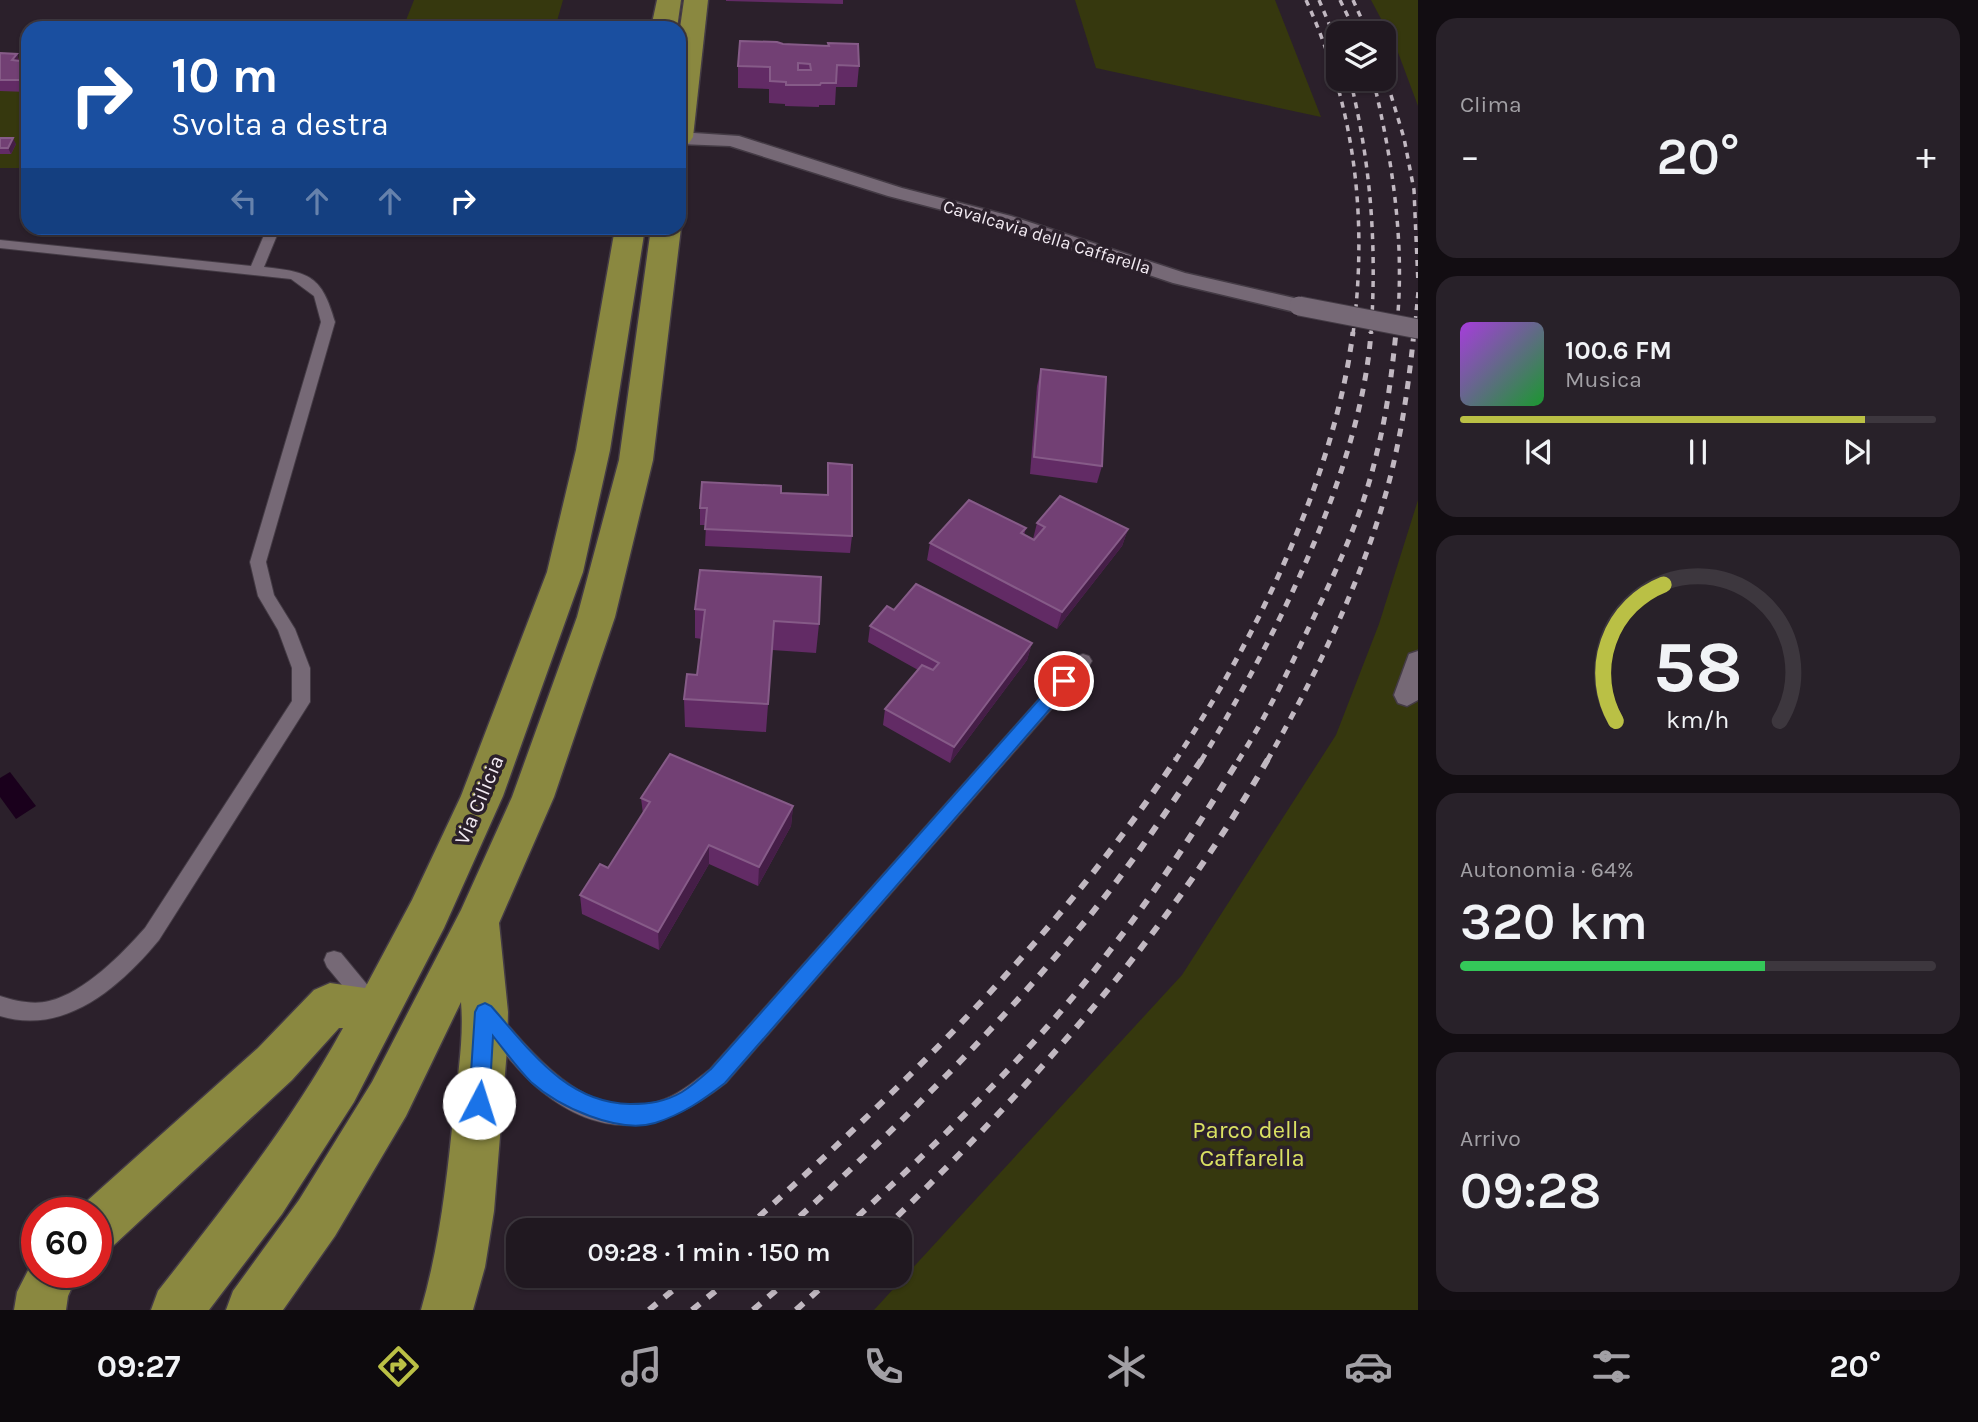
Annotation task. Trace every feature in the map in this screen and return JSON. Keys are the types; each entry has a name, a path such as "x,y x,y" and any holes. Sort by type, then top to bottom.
{"main road":[{"path":"665,21 669,0"},
{"path":"686,81 696,0"},
{"name":"Via Cilicia","path":"177,1310 264,1196 337,1086 428,914 482,796 565,572 593,450 629,235"},
{"path":"252,1310 317,1218 389,1099 477,923 533,797 596,617 636,460 665,235"},
{"path":"447,1310 459,1267 469,1211 484,1049 485,1012 477,923"},
{"path":"112,1212 275,1064 330,1005 376,1011"},
{"path":"40,1310 45,1288"}],"street":[{"name":"Cavalcavia della Caffarella","path":"686,138 732,140 895,192 1004,220 1180,278 1299,306 1418,329"},
{"path":"1408,695 1418,661"}],"lane":[{"path":"256,270 271,235"},
{"path":"0,244 295,275 320,294 328,323 258,562 266,596 286,629 300,668 301,702 152,934 126,965 87,993 51,1011 16,1011 0,1006"},
{"path":"485,1012 538,1075 573,1100 612,1114 653,1114 688,1100 718,1076 1083,661"},
{"path":"334,960 376,1011"}],"green space":[{"path":"414,0 563,0 557,21 406,21"},
{"path":"1075,0 1275,0 1321,117 1096,68"},
{"path":"1371,0 1418,0 1418,106 1396,47 1396,21 1382,21"},
{"path":"15,57 21,57 21,168 0,168 0,71"},
{"name":"Parco della Caffarella","path":"1418,500 1418,1310 874,1310 894,1288 912,1288 912,1269 1182,975 1336,735 1379,624"}],"shaded area":[{"path":"10,772 36,806 16,819 0,797 0,778"}],"building":[{"path":"740,41 829,46 828,43 858,44 859,66 837,65 836,83 786,85 786,82 770,81 770,67 738,66","holes":["798,63 810,64 811,70 798,70"]},
{"path":"0,53 17,54 12,60 21,61 21,80 0,80"},
{"path":"0,138 13,138 8,148 0,148"},
{"path":"1041,369 1106,377 1102,466 1034,457"},
{"path":"828,463 852,465 852,536 705,529 707,508 700,508 702,482 781,486 781,493 828,495"},
{"path":"1060,496 1128,529 1062,612 930,543 969,500 1026,528 1021,533 1034,540 1045,527 1037,523"},
{"path":"700,570 821,577 819,624 774,621 768,704 684,699 687,674 697,675 705,610 695,609"},
{"path":"916,584 1032,643 954,747 885,709 922,665 933,670 939,663 870,626 887,606 894,610"},
{"path":"670,754 793,806 759,867 709,845 658,932 580,895 600,864 608,868 650,802 641,798"}],"railway":[{"path":"1306,0 1336,81 1353,163 1359,247 1353,334"},
{"path":"1319,0 1328,21"},
{"path":"1340,0 1350,21"},
{"path":"1353,0 1363,21"},
{"path":"1353,91 1363,142 1371,205 1371,334"},
{"path":"1375,91 1396,205 1399,270 1396,334"},
{"path":"1390,91 1404,138 1414,190 1418,284"},
{"path":"1414,334 1418,292"},
{"path":"1175,761 1234,663 1287,556 1329,444 1353,332"},
{"path":"1201,761 1284,610 1332,498 1364,386 1371,332"},
{"path":"1238,761 1293,660 1357,519 1381,437 1396,332"},
{"path":"1267,761 1331,638 1370,543 1398,444 1414,332"},
{"path":"757,1218 919,1066 1029,949 1130,825 1176,759"},
{"path":"798,1218 936,1086 1043,971 1110,890 1202,759"},
{"path":"856,1218 983,1096 1081,987 1162,880 1239,759"},
{"path":"895,1218 1043,1066 1140,949 1228,825 1268,759"},
{"path":"649,1310 676,1288"},
{"path":"692,1310 719,1288"},
{"path":"753,1310 779,1288"},
{"path":"796,1310 821,1288"}],"route":[{"path":"479,1103 485,1012 538,1075 573,1100 612,1114 653,1114 688,1100 718,1076 1064,681"}]}
